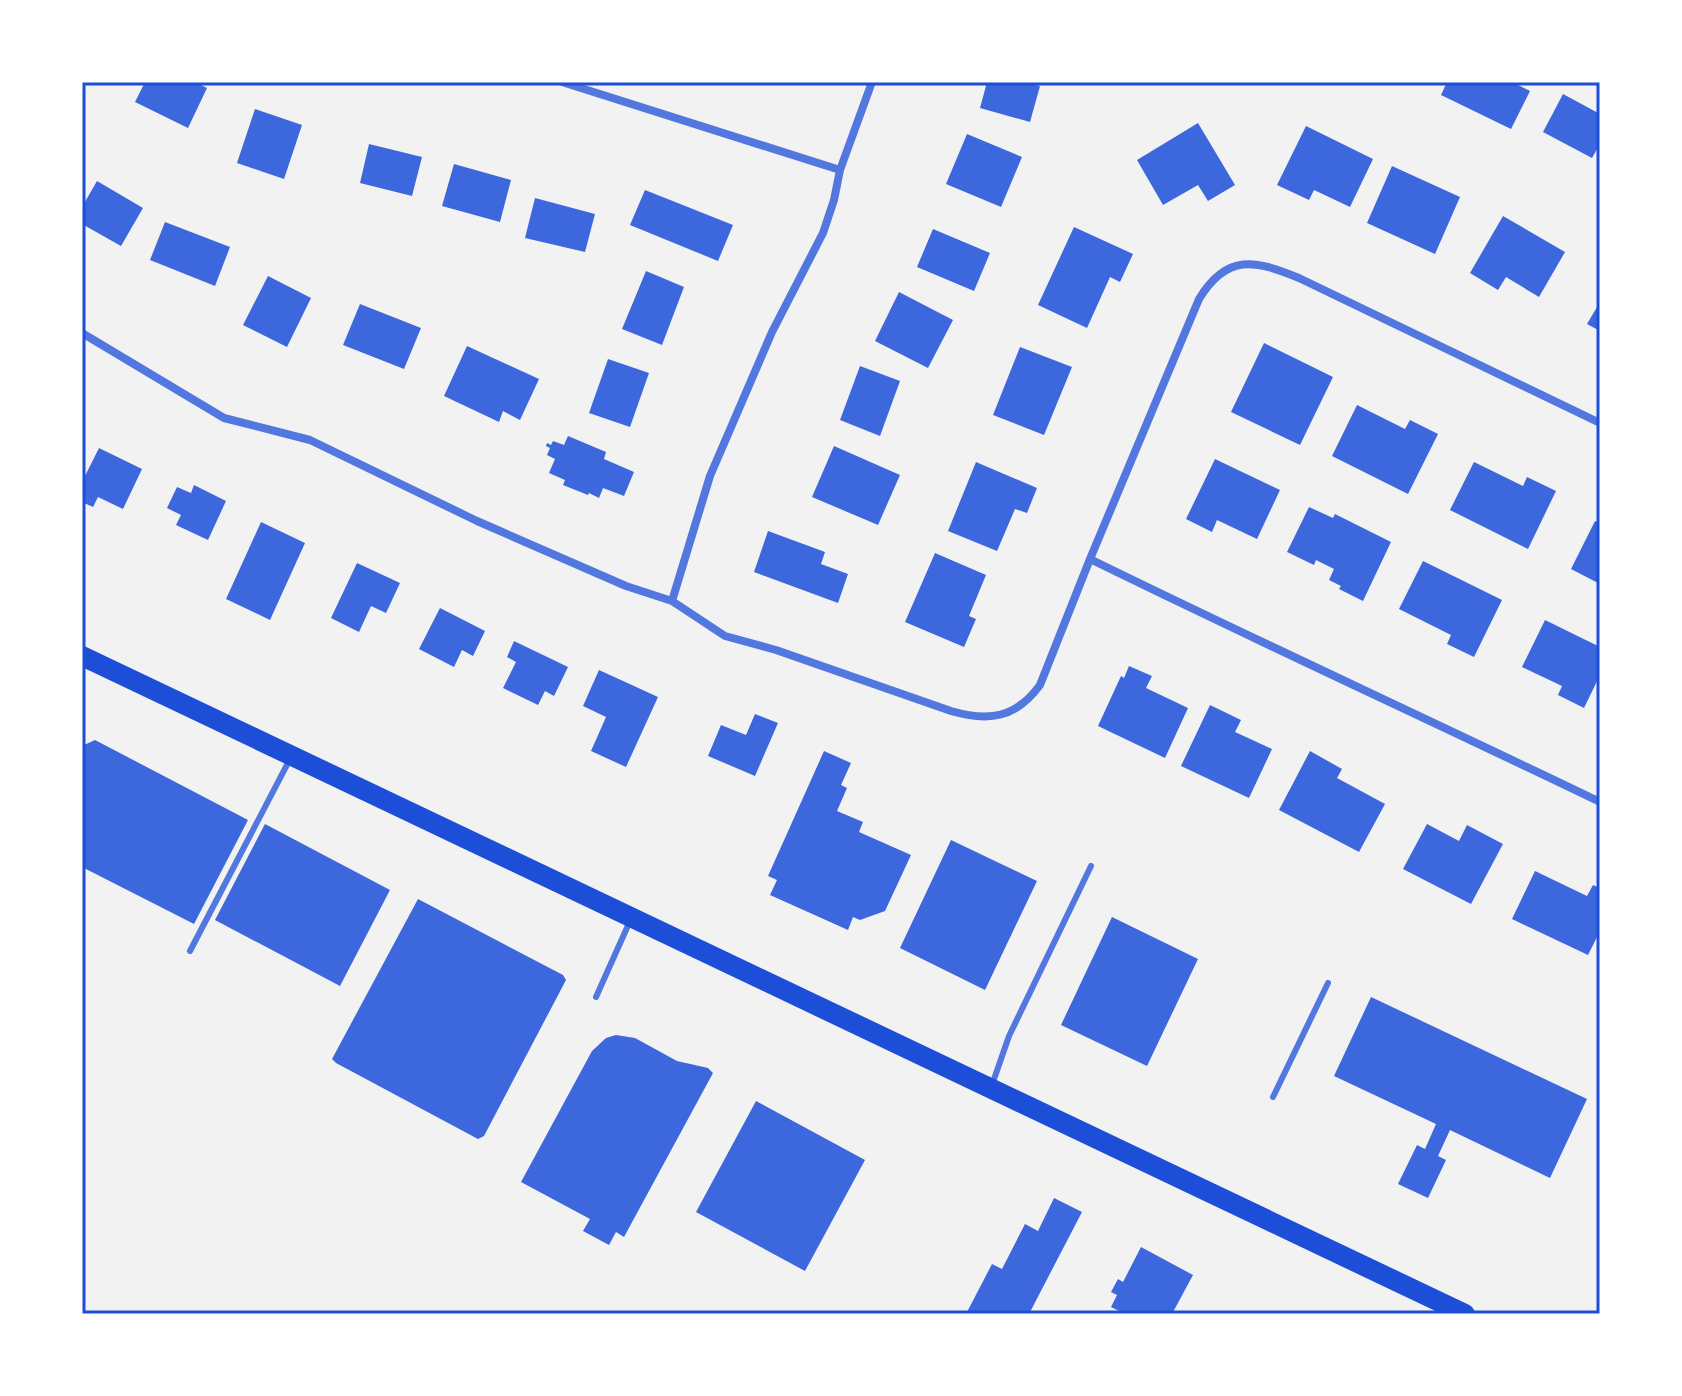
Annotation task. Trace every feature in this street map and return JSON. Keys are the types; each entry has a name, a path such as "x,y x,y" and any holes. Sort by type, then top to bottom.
{"main road":[{"path":"82,656 1452,1311"}],"street":[{"path":"562,82 840,170"},
{"path":"672,601 710,476 772,332 823,233 840,170 872,82"},
{"path":"82,333 224,418 310,440 491,527 626,586 672,601 725,636 776,650 964,715 993,716 1013,711 1024,704 1040,685 1199,299 1210,282 1236,264 1254,262 1299,278 1600,423"},
{"path":"1090,559 1271,648 1600,802"}],"lane":[{"path":"190,951 292,755"},
{"path":"991,1088 1009,1036 1091,866"},
{"path":"596,997 631,917"},
{"path":"1273,1097 1328,983"}],"building":[{"path":"145,82 195,82 207,88 188,128 135,102"},
{"path":"987,82 1025,82 1040,86 1030,122 980,108"},
{"path":"1447,82 1512,82 1530,91 1511,129 1441,95"},
{"path":"1563,94 1600,114 1600,144 1592,158 1543,132"},
{"path":"255,109 302,125 284,179 237,163"},
{"path":"1198,123 1235,185 1208,201 1198,185 1163,205 1137,160"},
{"path":"1306,126 1373,159 1350,207 1314,190 1309,200 1277,185"},
{"path":"967,134 1022,157 1001,207 946,184"},
{"path":"369,144 422,157 412,196 360,183"},
{"path":"454,164 511,180 500,222 442,206"},
{"path":"1392,166 1460,197 1435,254 1367,223"},
{"path":"97,181 143,208 121,246 82,224 82,207"},
{"path":"645,190 733,225 718,261 630,225"},
{"path":"535,198 595,214 585,252 525,238"},
{"path":"1503,216 1565,252 1539,297 1506,277 1498,290 1470,273"},
{"path":"165,222 230,247 215,286 150,260"},
{"path":"1074,227 1133,254 1120,282 1110,277 1087,328 1038,305"},
{"path":"933,229 990,253 974,291 917,267"},
{"path":"646,271 684,287 662,345 622,329"},
{"path":"268,276 311,298 287,347 243,325"},
{"path":"899,292 953,320 928,368 875,341"},
{"path":"1600,302 1600,331 1587,324"},
{"path":"360,304 421,328 404,369 343,345"},
{"path":"1264,343 1333,377 1300,445 1231,412"},
{"path":"467,346 539,379 520,420 503,411 499,422 444,396"},
{"path":"1020,347 1072,367 1044,435 993,415"},
{"path":"608,359 649,373 630,427 589,413"},
{"path":"860,366 900,381 880,436 840,420"},
{"path":"1357,405 1405,429 1410,420 1438,434 1408,494 1332,456"},
{"path":"568,436 606,452 604,459 634,472 624,496 603,488 599,498 588,495 563,485 565,480 549,473 555,459 547,455 550,448 546,446 547,443 551,445 553,441 564,445"},
{"path":"834,446 900,475 878,525 812,497"},
{"path":"99,448 142,469 123,509 98,497 93,507 82,502 82,482"},
{"path":"1215,459 1280,490 1257,539 1217,520 1212,532 1186,519"},
{"path":"976,462 1037,488 1027,513 1015,509 997,551 948,531"},
{"path":"1474,462 1523,486 1527,477 1556,491 1528,549 1450,510"},
{"path":"194,485 226,501 208,540 176,525 181,515 167,508 177,487 191,493"},
{"path":"1309,507 1333,518 1335,514 1391,542 1363,601 1339,589 1341,586 1329,580 1334,569 1316,560 1314,565 1287,552"},
{"path":"1595,521 1600,523 1600,584 1571,569"},
{"path":"261,522 305,543 270,620 226,599"},
{"path":"768,531 825,552 821,564 848,574 838,603 754,572"},
{"path":"935,553 986,575 969,616 976,619 964,647 905,622"},
{"path":"1423,561 1502,600 1474,657 1447,644 1451,635 1399,609"},
{"path":"357,563 400,583 386,613 371,606 359,632 331,618"},
{"path":"440,608 485,631 473,656 462,650 454,667 419,649"},
{"path":"1545,620 1600,647 1600,675 1584,708 1558,695 1562,686 1522,667"},
{"path":"514,641 568,667 554,696 545,691 538,705 503,688 516,662 507,657"},
{"path":"1129,666 1152,676 1146,688 1188,708 1165,758 1098,726 1121,676 1124,678"},
{"path":"599,670 658,697 626,767 591,751 606,717 583,706"},
{"path":"1210,705 1241,720 1235,732 1272,749 1249,798 1181,766"},
{"path":"755,714 778,723 755,776 708,756 721,725 746,735"},
{"path":"95,740 248,820 194,924 82,867 82,749"},
{"path":"824,751 851,763 841,785 847,788 837,811 863,822 859,832 911,855 885,911 860,920 853,917 848,930 770,895 777,880 768,876"},
{"path":"1310,751 1342,769 1337,778 1385,804 1359,852 1279,810"},
{"path":"265,824 390,890 340,986 215,920"},
{"path":"1427,824 1459,841 1467,825 1503,844 1471,904 1403,869"},
{"path":"951,840 1037,881 985,990 900,948"},
{"path":"1535,871 1587,896 1593,885 1600,888 1600,931 1588,955 1512,919"},
{"path":"418,899 563,975 566,980 484,1136 478,1139 332,1059"},
{"path":"1112,917 1198,959 1147,1066 1061,1025"},
{"path":"1371,997 1587,1099 1550,1178 1450,1130 1438,1156 1446,1160 1428,1198 1398,1184 1417,1145 1425,1149 1436,1124 1334,1076"},
{"path":"616,1035 635,1038 677,1061 708,1068 713,1073 624,1237 616,1232 609,1245 583,1231 590,1219 521,1182 592,1051 606,1038"},
{"path":"756,1101 865,1160 805,1271 696,1212"},
{"path":"1054,1198 1082,1212 1029,1314 966,1314 992,1264 1002,1269 1025,1224 1038,1231"},
{"path":"1141,1247 1193,1275 1172,1314 1125,1314 1111,1307 1117,1295 1111,1292 1118,1279 1123,1282"}]}
